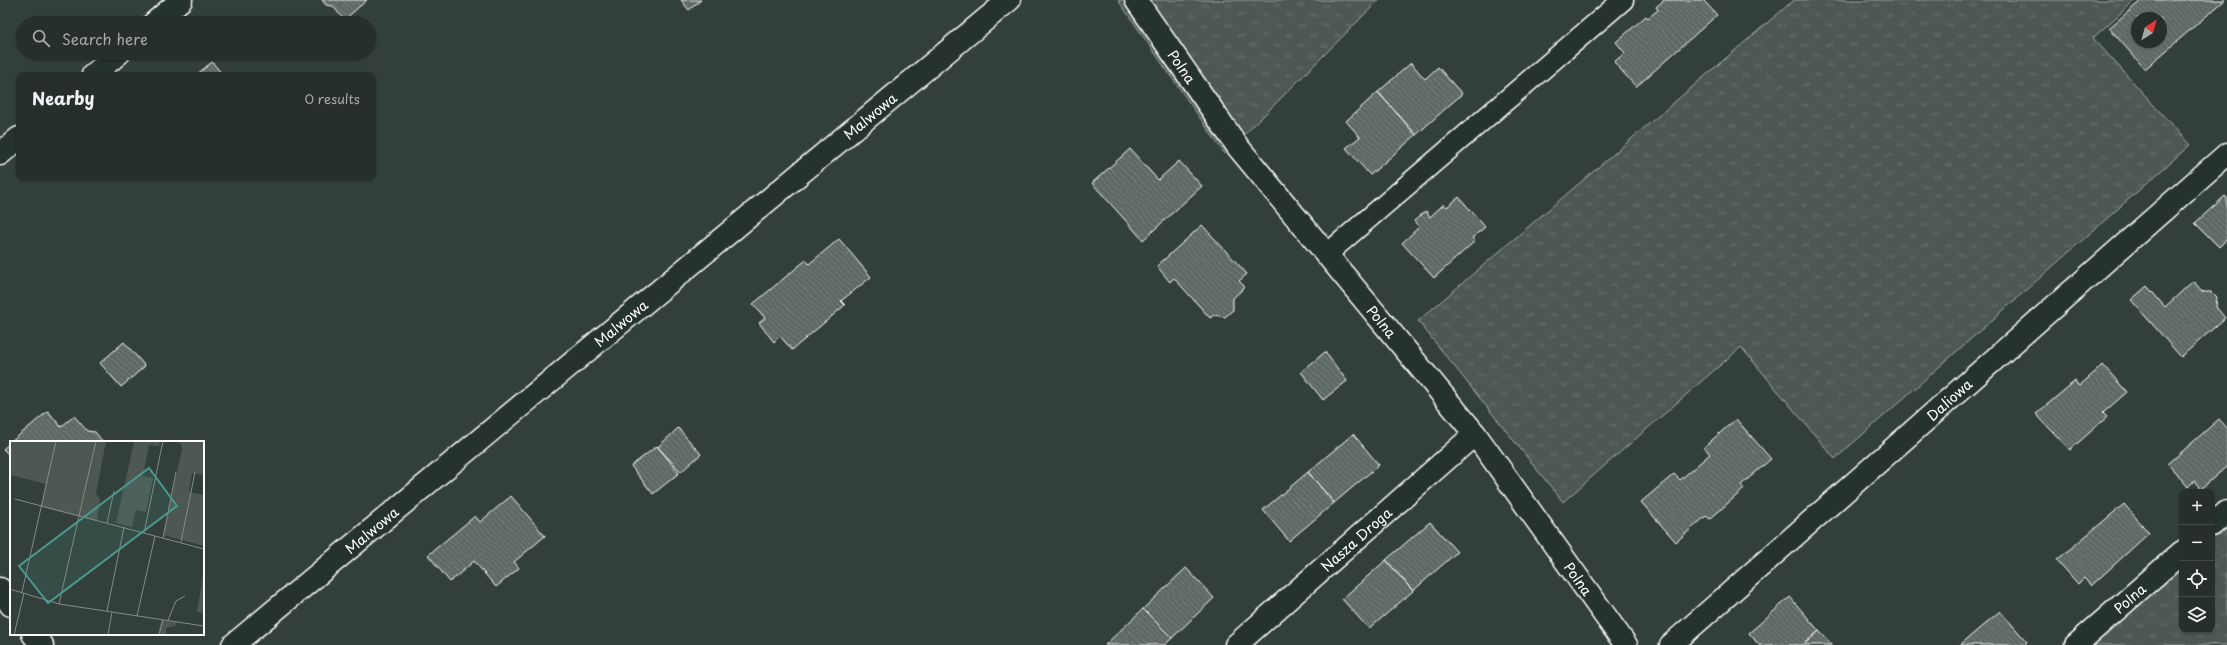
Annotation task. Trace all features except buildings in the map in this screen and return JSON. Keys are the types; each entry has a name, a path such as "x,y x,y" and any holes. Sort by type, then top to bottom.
{"street":[{"path":"162,16 181,0"},
{"name":"Malwowa","path":"233,645 1009,0"},
{"name":"Polna","path":"1136,0 1238,147 1475,434 1626,645"},
{"path":"97,72 111,60"},
{"path":"0,154 16,141"},
{"name":"Daliowa","path":"1671,645 2227,154"},
{"name":"Nasza Droga","path":"1236,645 1475,434"},
{"path":"2215,522 2227,512"},
{"name":"Polna","path":"2076,645 2179,555"},
{"path":"0,589 10,604"},
{"path":"34,635 42,645"}],"lane":[{"path":"1327,254 1623,0"}],"green space":[{"path":"1118,0 1379,0 1225,154"},
{"path":"1794,0 2135,0 2093,38 2190,145 1835,459 1741,347 1563,502 1418,321"},
{"path":"2227,508 2227,645 2071,645 2179,550 2179,633 2215,633 2215,518"}]}
